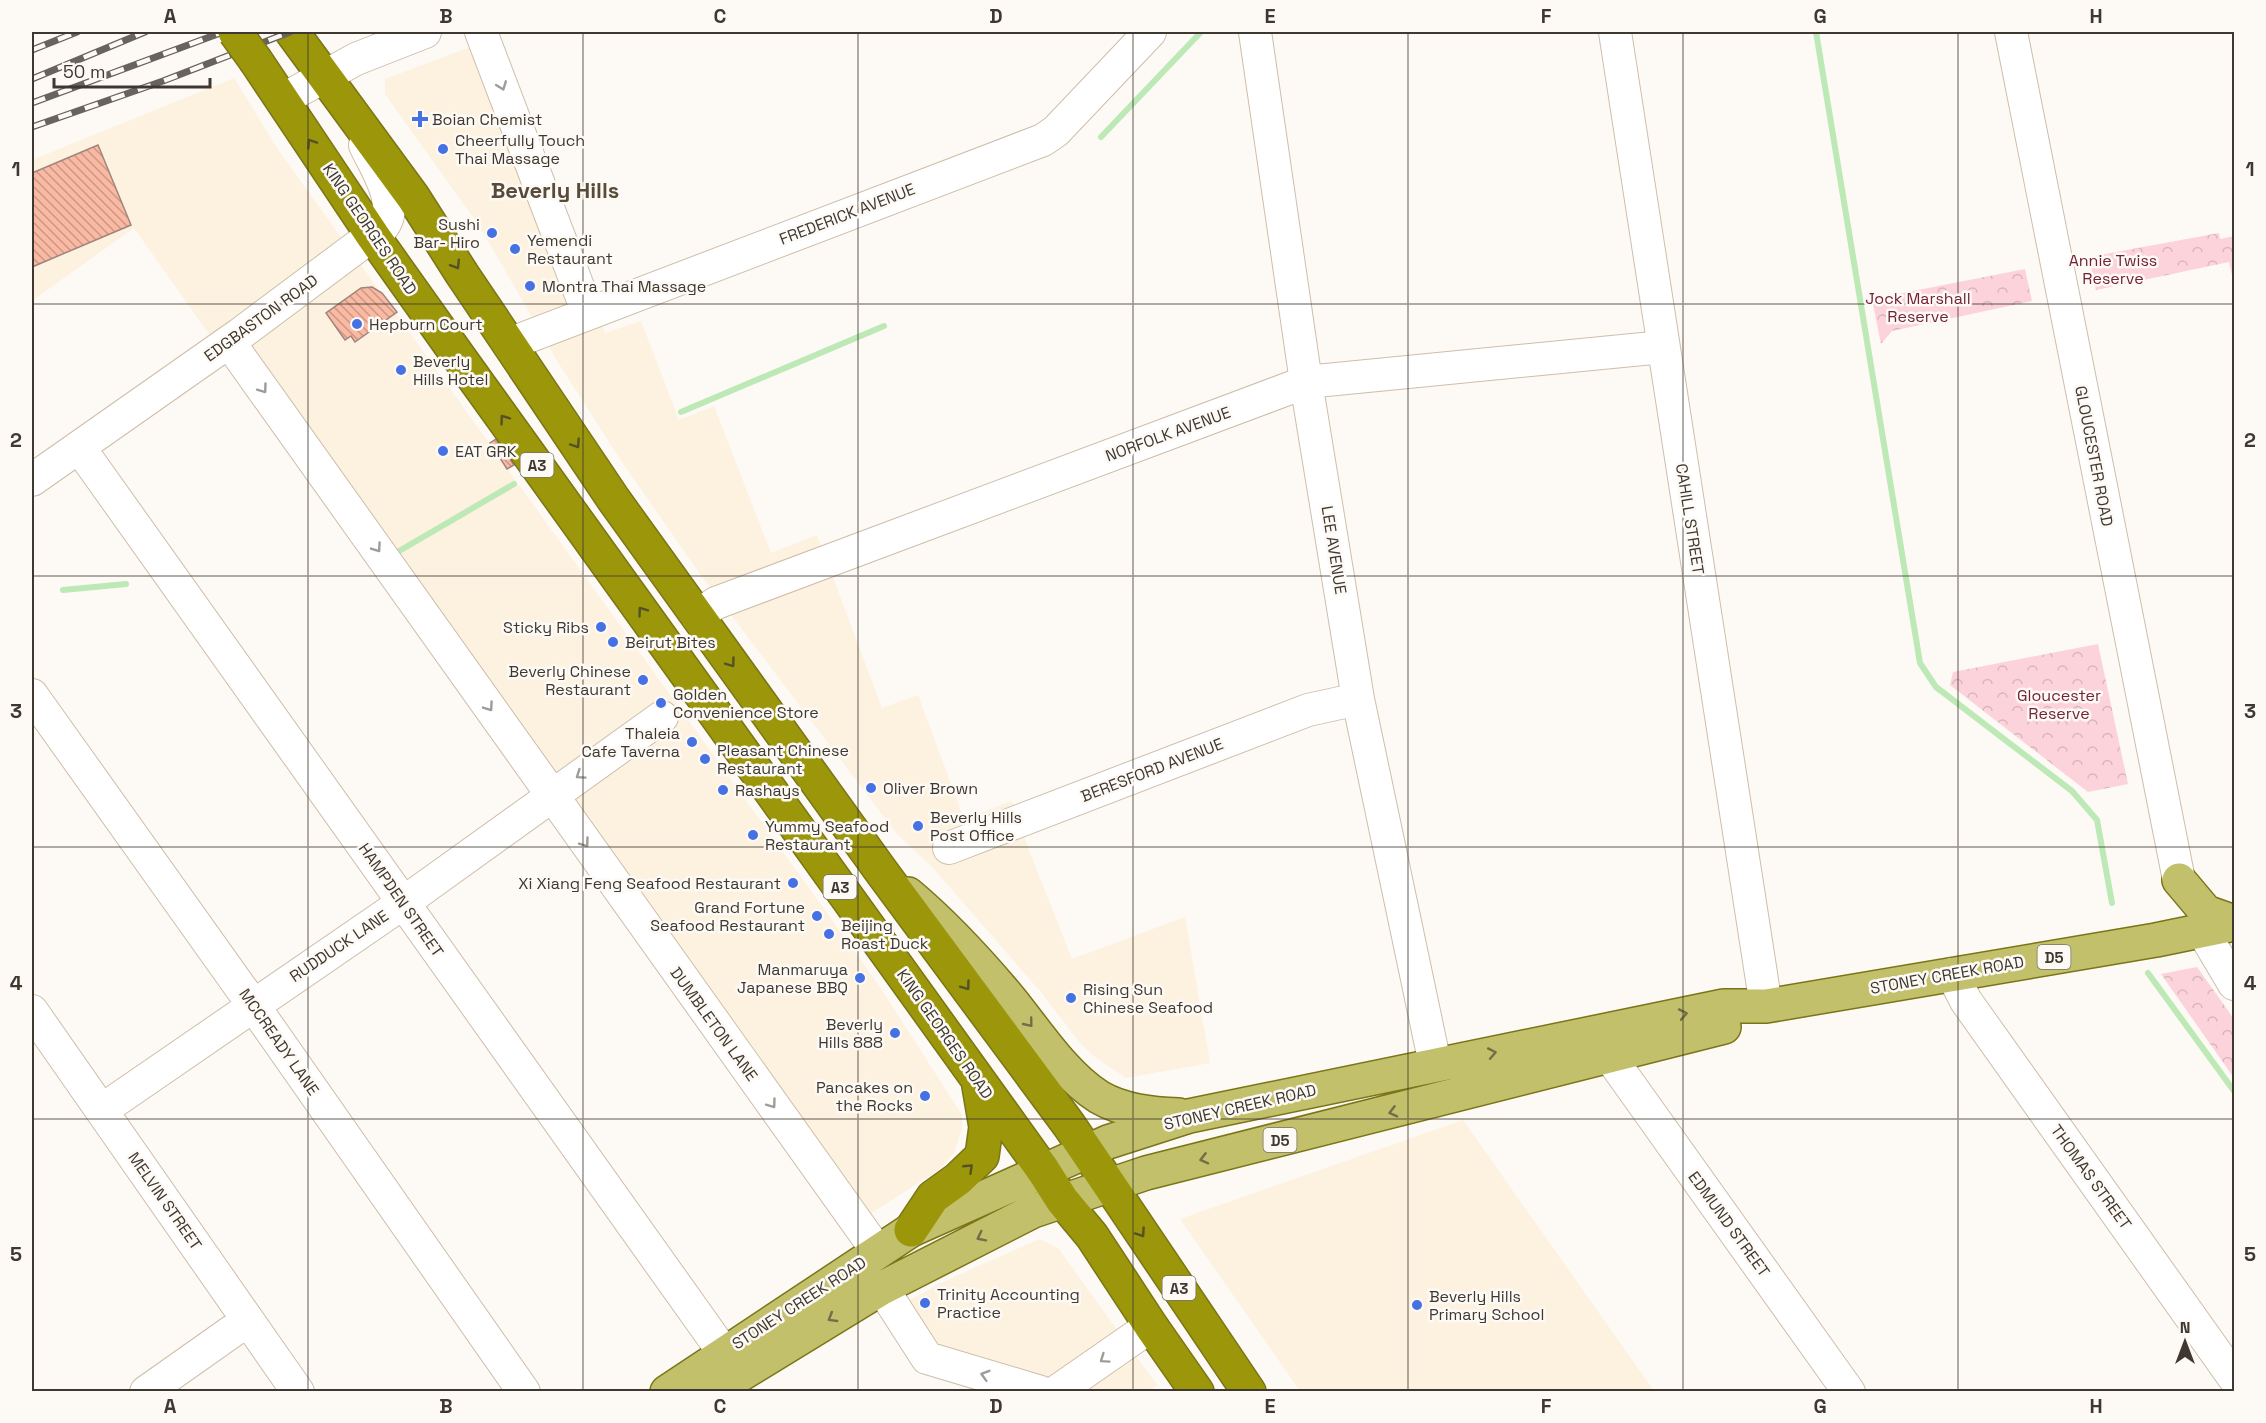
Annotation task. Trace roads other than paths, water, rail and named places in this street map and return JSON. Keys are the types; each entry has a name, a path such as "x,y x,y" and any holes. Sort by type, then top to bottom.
{"highway":[{"name":"KING GEORGES ROAD","path":"235,32 373,236 1043,1170 1062,1200 1092,1236 1197,1392"},
{"name":"A3","path":"296,36 413,197 614,500 881,871 1110,1183 1130,1217 1250,1392"},
{"path":"911,1230 933,1197 958,1179 982,1156 986,1127 979,1081"}],"main road":[{"path":"881,871 929,912 992,978 1076,1080 1101,1098 1144,1113 1189,1116"},
{"path":"2179,880 2206,912 2235,923"},
{"path":"2160,939 2179,880"},
{"name":"STONEY CREEK ROAD","path":"668,1392 911,1230 1086,1151 1189,1116 1724,1006 1766,1006 2160,939 2235,923"},
{"name":"STONEY CREEK ROAD","path":"712,1392 882,1288 1033,1211 1062,1200 1110,1183 1730,1026 1766,1006"}],"street":[{"path":"282,100 356,59 425,32"},
{"path":"481,32 588,313"},
{"name":"FREDERICK AVENUE","path":"509,344 1043,140 1056,131 1150,32"},
{"name":"LEE AVENUE","path":"1256,32 1306,382 1358,699 1435,1064"},
{"name":"CAHILL STREET","path":"1614,32 1766,1006"},
{"name":"GLOUCESTER ROAD","path":"2011,32 2179,880"},
{"name":"EDGBASTON ROAD","path":"32,480 229,342 373,236 387,222 389,201 348,109"},
{"name":"DUMBLETON LANE","path":"229,342 878,1252"},
{"name":"NORFOLK AVENUE","path":"697,616 716,603 1306,382 1663,347"},
{"name":"HAMPDEN STREET","path":"79,447 724,1353"},
{"name":"MCCREADY LANE","path":"32,695 524,1392"},
{"name":"BERESFORD AVENUE","path":"949,848 1308,710 1358,699"},
{"name":"RUDDUCK LANE","path":"102,1110 403,903 662,717"},
{"path":"2202,930 2235,984"},
{"name":"THOMAS STREET","path":"1952,975 1966,1001 2235,1378"},
{"name":"MELVIN STREET","path":"33,1014 298,1392"},
{"name":"EDMUND STREET","path":"1610,1057 1849,1392"},
{"path":"882,1288 927,1358 1041,1392"},
{"path":"146,1392 248,1320"},
{"path":"1056,1392 1151,1326"}],"waterway":[{"path":"1101,137 1201,32"},
{"path":"1816,32 1920,663 1936,687 2072,791 2097,820 2112,903"},
{"path":"681,412 884,326"},
{"path":"394,554 514,484"},
{"path":"63,590 126,584"},
{"path":"2148,973 2234,1091"}],"railway":[{"path":"32,50 77,32"},
{"path":"32,79 145,32"},
{"path":"32,103 223,32"},
{"path":"32,127 163,81 290,32"}],"place":[{"name":"Boian Chemist","path":"420,119"},
{"name":"Cheerfully Touch Thai Massage","path":"443,149"},
{"name":"Sushi Bar- Hiro","path":"492,233"},
{"name":"Yemendi Restaurant","path":"515,249"},
{"name":"Montra Thai Massage","path":"530,286"},
{"name":"Hepburn Court","path":"357,324"},
{"name":"Beverly Hills Hotel","path":"401,370"},
{"name":"EAT GRK","path":"443,451"},
{"name":"Sticky Ribs","path":"601,627"},
{"name":"Beirut Bites","path":"613,642"},
{"name":"Beverly Chinese Restaurant","path":"643,680"},
{"name":"Golden Convenience Store","path":"661,703"},
{"name":"Thaleia Cafe Taverna","path":"692,742"},
{"name":"Pleasant Chinese Restaurant","path":"705,759"},
{"name":"Oliver Brown","path":"871,788"},
{"name":"Rashays","path":"723,790"},
{"name":"Beverly Hills Post Office","path":"918,826"},
{"name":"Yummy Seafood Restaurant","path":"753,835"},
{"name":"Xi Xiang Feng Seafood Restaurant","path":"793,883"},
{"name":"Grand Fortune Seafood Restaurant","path":"817,916"},
{"name":"Beijing Roast Duck","path":"829,934"},
{"name":"Manmaruya Japanese BBQ","path":"860,978"},
{"name":"Rising Sun Chinese Seafood","path":"1071,998"},
{"name":"Beverly Hills 888","path":"895,1033"},
{"name":"Pancakes on the Rocks","path":"925,1096"},
{"name":"Trinity Accounting Practice","path":"925,1303"},
{"name":"Beverly Hills Primary School","path":"1417,1305"}],"district":[{"name":"Beverly Hills","path":"555,190"}],"park label":[{"name":"Annie Twiss Reserve","path":"2113,269"},
{"name":"Jock Marshall Reserve","path":"1918,307"},
{"name":"Gloucester Reserve","path":"2059,704"}]}
